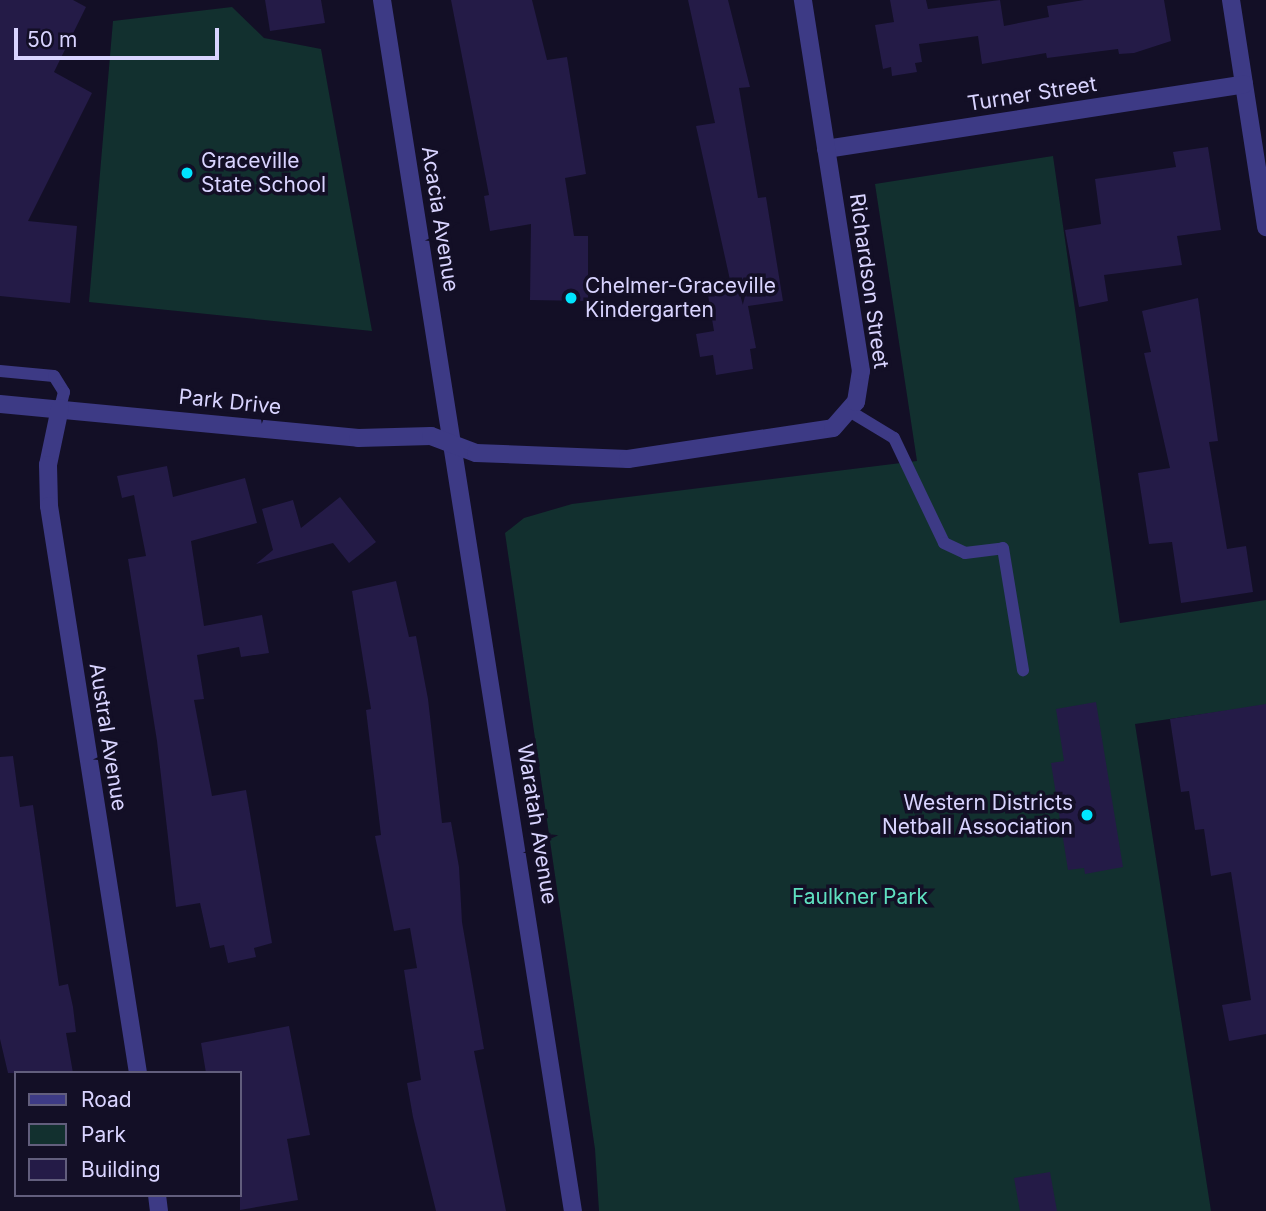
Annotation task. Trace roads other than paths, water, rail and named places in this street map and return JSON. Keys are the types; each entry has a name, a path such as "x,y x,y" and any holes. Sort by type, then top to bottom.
{"street":[{"name":"Acacia Avenue","path":"382,0 453,444"},
{"name":"Richardson Street","path":"803,0 861,371 851,412"},
{"path":"1231,0 1262,174 1266,227"},
{"name":"Turner Street","path":"826,149 1244,84"},
{"name":"Park Drive","path":"0,404 358,438 430,436 453,444"},
{"name":"Austral Avenue","path":"60,408 48,465 49,506 138,1071"},
{"path":"453,444 476,453 652,458 823,433 851,412"},
{"name":"Waratah Avenue","path":"453,444 573,1211"}],"lane":[{"path":"0,371 54,376 64,392 60,408"},
{"path":"851,412 894,438 944,543 965,554 1003,548 1023,670"}],"place":[{"name":"Graceville State School","path":"187,173"},
{"name":"Chelmer-Graceville Kindergarten","path":"571,298"},
{"name":"Western Districts Netball Association","path":"1087,815"}],"park label":[{"name":"Faulkner Park","path":"860,897"}]}
